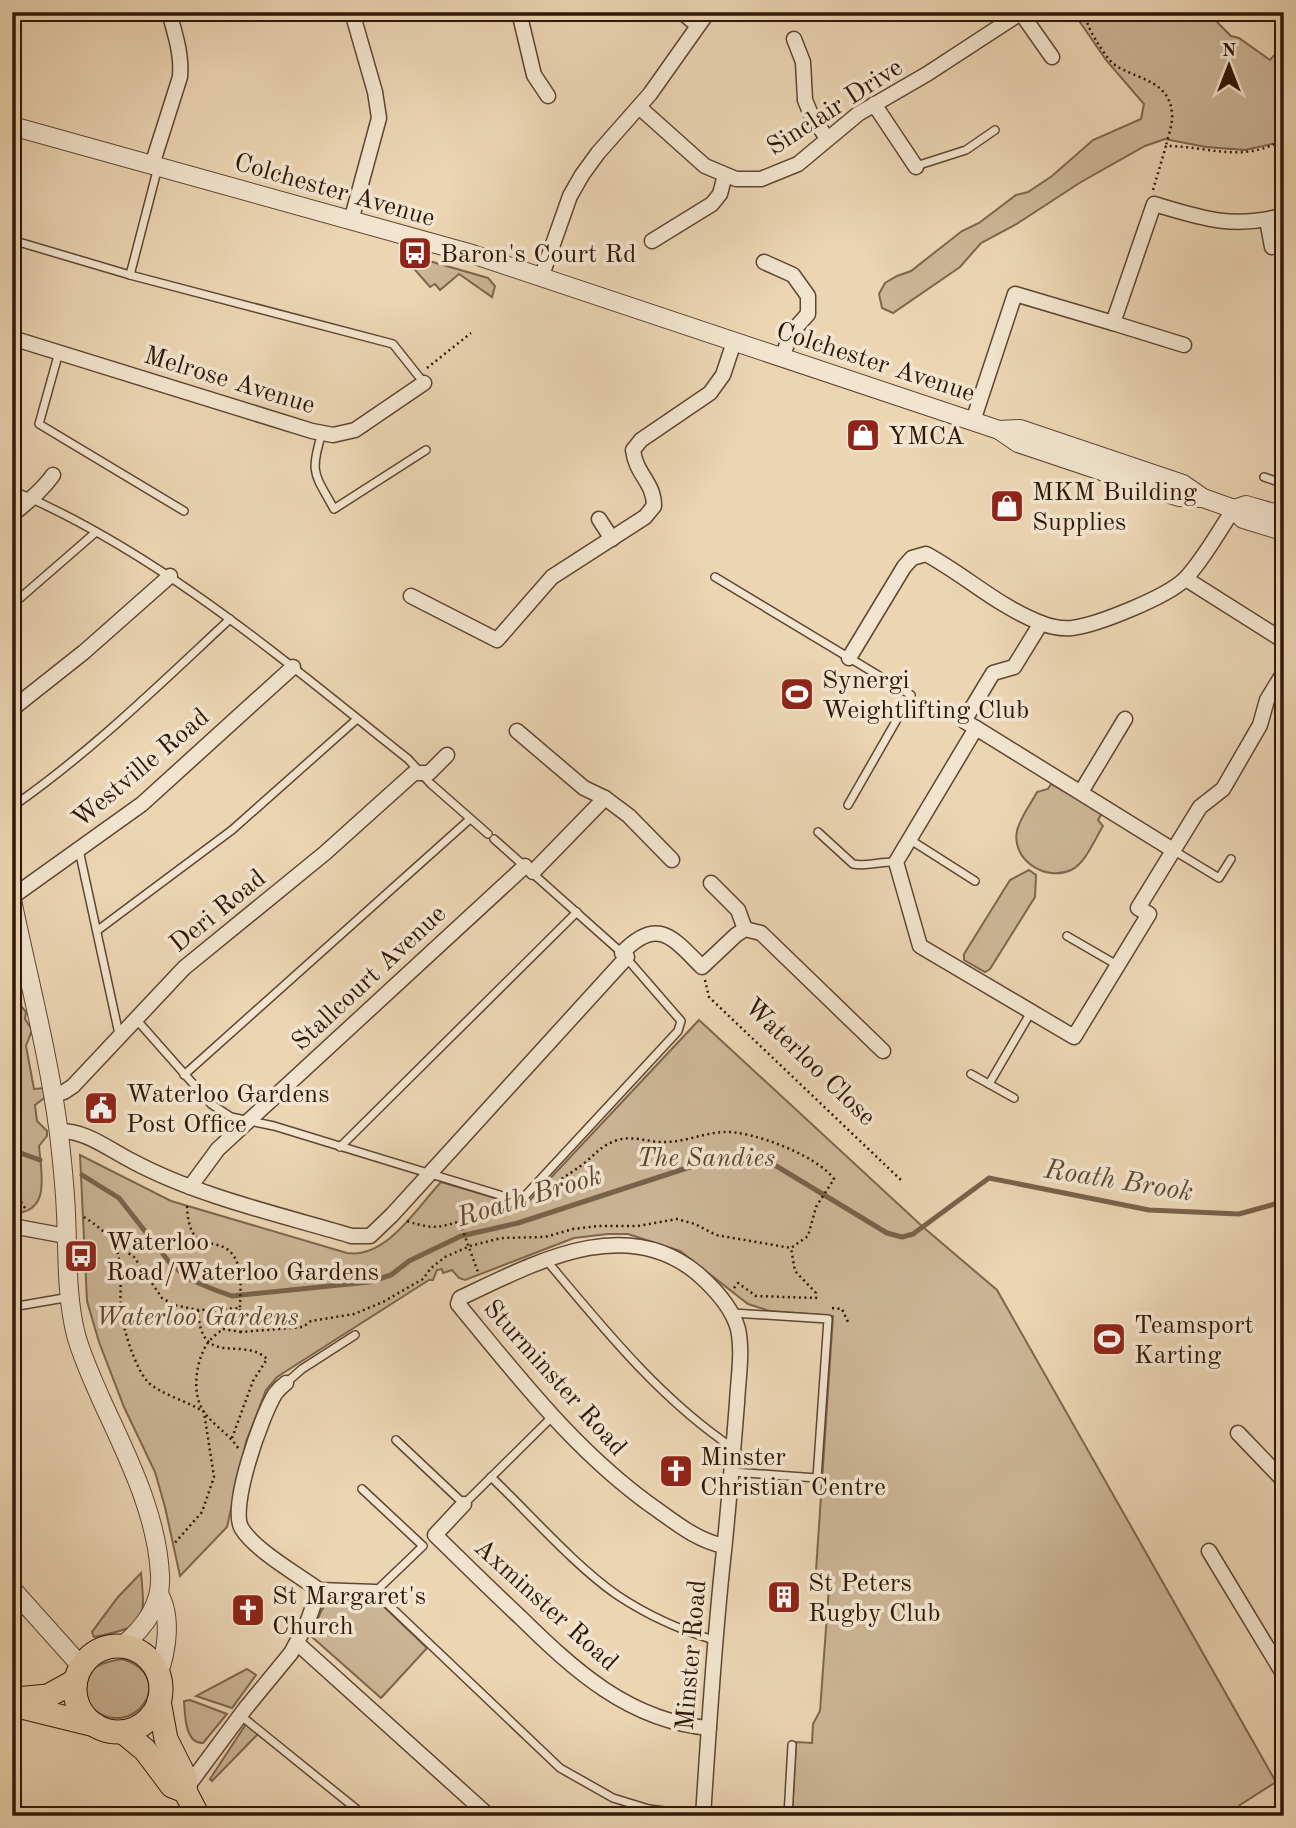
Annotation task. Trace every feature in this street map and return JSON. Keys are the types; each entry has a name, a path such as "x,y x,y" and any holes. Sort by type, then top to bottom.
{"main road":[{"path":"122,1646 145,1655 159,1675 161,1688 153,1714 144,1723 122,1732 106,1731 22,1707 12,1700 48,1696 78,1674 97,1652 109,1647 122,1646"},
{"path":"78,1674 78,1705 94,1726"},
{"path":"159,1701 166,1739 186,1780 185,1791 198,1816"},
{"path":"122,1732 145,1750 172,1786 185,1791"}],"street":[{"path":"155,166 180,77 179,50 169,12"},
{"path":"351,221 379,118 375,92 352,12"},
{"path":"519,12 534,75 548,96"},
{"path":"682,12 697,25"},
{"path":"541,278 570,196 598,153 639,107 708,12"},
{"name":"Sinclair Drive","path":"639,107 696,159 725,175 749,181 773,176 798,164 827,138 874,104 927,74 1022,13 1052,57"},
{"path":"794,39 803,62 803,91 808,109 827,138"},
{"path":"874,104 915,167"},
{"name":"Colchester Avenue","path":"12,126 472,254 999,430 1018,443 1179,497 1203,498 1234,509 1243,519 1279,530 1284,528"},
{"path":"652,241 712,204 720,194 725,175"},
{"path":"1113,323 1154,204 1210,221 1256,223 1274,218 1272,247"},
{"path":"764,262 793,275 808,296 808,314 790,333 782,358"},
{"path":"972,421 1015,294 1184,345"},
{"name":"Melrose Avenue","path":"12,338 333,435 355,430 421,379"},
{"path":"411,596 498,640 552,578 645,517 654,506 654,494 635,465 633,450 641,440 717,385 734,342"},
{"path":"12,515 43,490 53,475"},
{"name":"Colchester Avenue","path":"1234,509 1247,505 1284,516"},
{"path":"849,658 912,558 926,554 1027,617 1054,628 1071,628 1087,625 1151,600 1176,587 1186,579 1234,509"},
{"path":"599,519 612,539"},
{"path":"12,709 84,652 170,576"},
{"path":"1186,579 1284,641"},
{"path":"1041,623 1014,667 993,673 964,721 1173,850"},
{"name":"Westville Road","path":"12,898 170,780 293,667"},
{"path":"976,728 895,862 920,946 1074,1037 1149,914 1138,908 1200,807 1223,789 1260,725 1267,700 1284,672"},
{"path":"1081,792 1125,719"},
{"path":"517,731 584,788 605,798 629,816 673,860"},
{"name":"Deri Road","path":"52,1095 73,1086 119,1034 184,968 325,853 414,773 429,773 447,755"},
{"name":"Stallcourt Avenue","path":"190,1187 218,1149 605,798"},
{"path":"711,883 738,910 745,929"},
{"path":"12,898 59,1135 70,1297 77,1336 144,1501 158,1561 159,1594 142,1630 122,1646"},
{"path":"59,1135 79,1132 136,1164 190,1187 352,1236 370,1236 429,1174 640,936 658,933 673,940 702,967 745,929 761,933 883,1051"},
{"path":"12,1226 66,1236"},
{"path":"547,1261 596,1245 627,1245 653,1250 678,1259 691,1268 709,1284 732,1313"},
{"name":"Sturminster Road","path":"547,1261 460,1298 458,1304 552,1417 585,1452 627,1489 687,1531 713,1544 724,1546"},
{"name":"Minster Road","path":"703,1816 714,1640 731,1498 740,1353 732,1313"},
{"path":"286,1383 276,1392 271,1402 244,1475 238,1516 243,1531 276,1561 318,1590 374,1592"},
{"path":"1238,1433 1284,1481"},
{"name":"Axminster Road","path":"423,1546 464,1504"},
{"name":"Axminster Road","path":"435,1535 562,1658 591,1682 619,1700 664,1720 709,1728"},
{"path":"1209,1551 1284,1675"},
{"path":"12,1589 78,1674"},
{"path":"185,1791 240,1714 297,1643 318,1590"},
{"path":"159,1594 165,1604 167,1653 159,1675"},
{"path":"297,1643 489,1816"}],"lane":[{"path":"915,167 966,150 995,130"},
{"path":"130,275 155,166"},
{"path":"12,240 130,275 393,344 421,379"},
{"path":"59,352 39,424 184,511"},
{"path":"321,433 314,457 314,473 334,509 426,450"},
{"path":"1264,477 1284,484"},
{"path":"12,490 96,532 170,576 293,667 408,759 470,819 625,955 681,1021 678,1031 669,1041 525,1196 516,1200 274,1126 231,1117 211,1104 135,1018"},
{"path":"12,605 96,532"},
{"path":"715,577 911,695 848,805"},
{"path":"12,807 53,778 102,737 230,619"},
{"path":"98,930 232,830 357,719"},
{"path":"184,1075 470,819"},
{"path":"818,832 853,864 861,866 881,861 895,862"},
{"path":"909,839 975,881"},
{"path":"79,850 119,1034"},
{"path":"1173,850 1219,878 1231,859"},
{"path":"340,1147 577,912"},
{"path":"1067,936 1117,965"},
{"path":"989,1084 1031,1012"},
{"path":"971,1074 1014,1098"},
{"path":"547,1261 670,1398 733,1448"},
{"path":"12,1307 70,1297"},
{"path":"732,1313 828,1320 817,1478 732,1472"},
{"path":"286,1383 302,1369 355,1335"},
{"path":"396,1440 464,1504 552,1417"},
{"path":"491,1477 615,1593 641,1610 686,1631 714,1640"},
{"path":"362,1489 423,1546 374,1592 560,1768 613,1798 649,1809 703,1816"},
{"path":"240,1714 365,1816"},
{"path":"788,1816 792,1745"}],"path":[{"path":"1085,14 1093,35 1116,66 1156,85 1168,95 1172,115 1153,191 1154,204"},
{"path":"1166,146 1184,146 1212,152 1243,152 1270,147 1284,139"},
{"path":"421,379 471,333"},
{"name":"Waterloo Close","path":"702,967 709,997 902,1181"},
{"path":"12,1058 15,1067 12,1079"},
{"path":"214,1309 223,1329 241,1332 303,1327 311,1321 354,1314 383,1302 423,1279 431,1268 446,1257 470,1245 501,1238 545,1237 573,1229 598,1226 638,1226 677,1219 695,1224 716,1235 791,1248 808,1236 816,1207 834,1179 830,1173 801,1153 769,1141 724,1132 680,1141 621,1139 603,1146 552,1185"},
{"path":"12,1188 27,1211"},
{"path":"187,1206 189,1229 201,1240 234,1256 240,1280 241,1332"},
{"path":"392,1215 425,1227 447,1227 513,1210"},
{"path":"84,1217 134,1257 162,1298 174,1305 198,1310 240,1308"},
{"path":"460,1222 479,1276"},
{"path":"115,1244 122,1275 121,1308 124,1327 142,1373 156,1388 191,1403 204,1412 239,1448 251,1453"},
{"path":"732,1291 738,1283 757,1296 816,1298 816,1293 795,1271 791,1248"},
{"path":"198,1310 200,1326 208,1342 223,1349 261,1352 267,1359 253,1381 232,1438"},
{"path":"173,1545 202,1512 214,1477 197,1381 200,1359 208,1342 223,1329"}],"green space":[{"path":"1073,12 1207,12 1231,36 1239,38 1270,60 1284,44 1284,139 1245,150 1206,147 1165,139 1145,146 981,243 960,267 893,313 882,308 879,294 885,283 911,271 962,231 979,223 1016,195 1028,192 1052,176 1093,140 1141,119 1144,104 1106,60"},
{"path":"402,255 488,278 495,286 492,297 459,274 440,290 435,284 430,287"},
{"path":"1051,784 1102,813 1098,820 1103,826 1085,857 1076,867 1061,873 1041,871 1032,866 1019,851 1017,841 1021,821 1037,792 1048,789"},
{"path":"1029,870 1036,875 1035,897 990,969 985,972 964,960 964,954 1010,880"},
{"path":"12,981 16,1000 26,1012 25,1019 32,1030 26,1046 34,1089 45,1088 47,1096 35,1105 37,1121 47,1131 47,1136 39,1146 42,1179 39,1199 33,1207 12,1213"},
{"path":"699,1020 923,1227 997,1290 1276,1782 1240,1805 1230,1816 792,1816 796,1742 812,1743 813,1724 820,1711 830,1573 816,1571 833,1316 770,1311 748,1304 680,1251 628,1234 574,1238 465,1280 452,1270 443,1273 442,1269 437,1270 433,1280 429,1280 277,1377 266,1390 246,1442 227,1527 180,1576 155,1472 124,1407 99,1342 87,1301 80,1155 171,1201 347,1253 361,1253 375,1248 400,1230 441,1182 515,1204 528,1202"},
{"path":"141,1573 143,1603 138,1620 124,1630 94,1637 92,1632 118,1597"},
{"path":"335,1598 380,1603 427,1648 381,1698 312,1637 322,1609"},
{"path":"122,1659 139,1668 148,1679 149,1692 135,1713 122,1718 107,1717 87,1702 83,1692 84,1682 96,1667"},
{"path":"247,1669 256,1675 232,1708 196,1696"},
{"path":"190,1700 227,1714 203,1743 193,1739 187,1728 184,1701"},
{"path":"246,1724 258,1734 212,1781 210,1779"}],"waterway":[{"name":"Roath Brook","path":"12,1150 40,1160"},
{"name":"Roath Brook","path":"82,1175 119,1198 170,1263 189,1279 232,1296 369,1282 391,1275 409,1261 461,1236 518,1223 690,1167 723,1161 750,1160 773,1164 887,1233 902,1237 913,1234 989,1178 1149,1210 1239,1214 1275,1204 1284,1188"}],"place":[{"name":"Baron's Court Rd","path":"415,253"},
{"name":"YMCA","path":"863,435"},
{"name":"MKM Building Supplies","path":"1007,506"},
{"name":"Synergi Weightlifting Club","path":"797,694"},
{"name":"Waterloo Gardens Post Office","path":"101,1108"},
{"name":"Waterloo Road/Waterloo Gardens","path":"81,1256"},
{"name":"Teamsport Karting","path":"1109,1339"},
{"name":"Minster Christian Centre","path":"676,1471"},
{"name":"St Peters Rugby Club","path":"784,1597"},
{"name":"St Margaret's Church","path":"248,1610"}],"park label":[{"name":"The Sandies","path":"706,1157"},
{"name":"Waterloo Gardens","path":"197,1316"}]}
